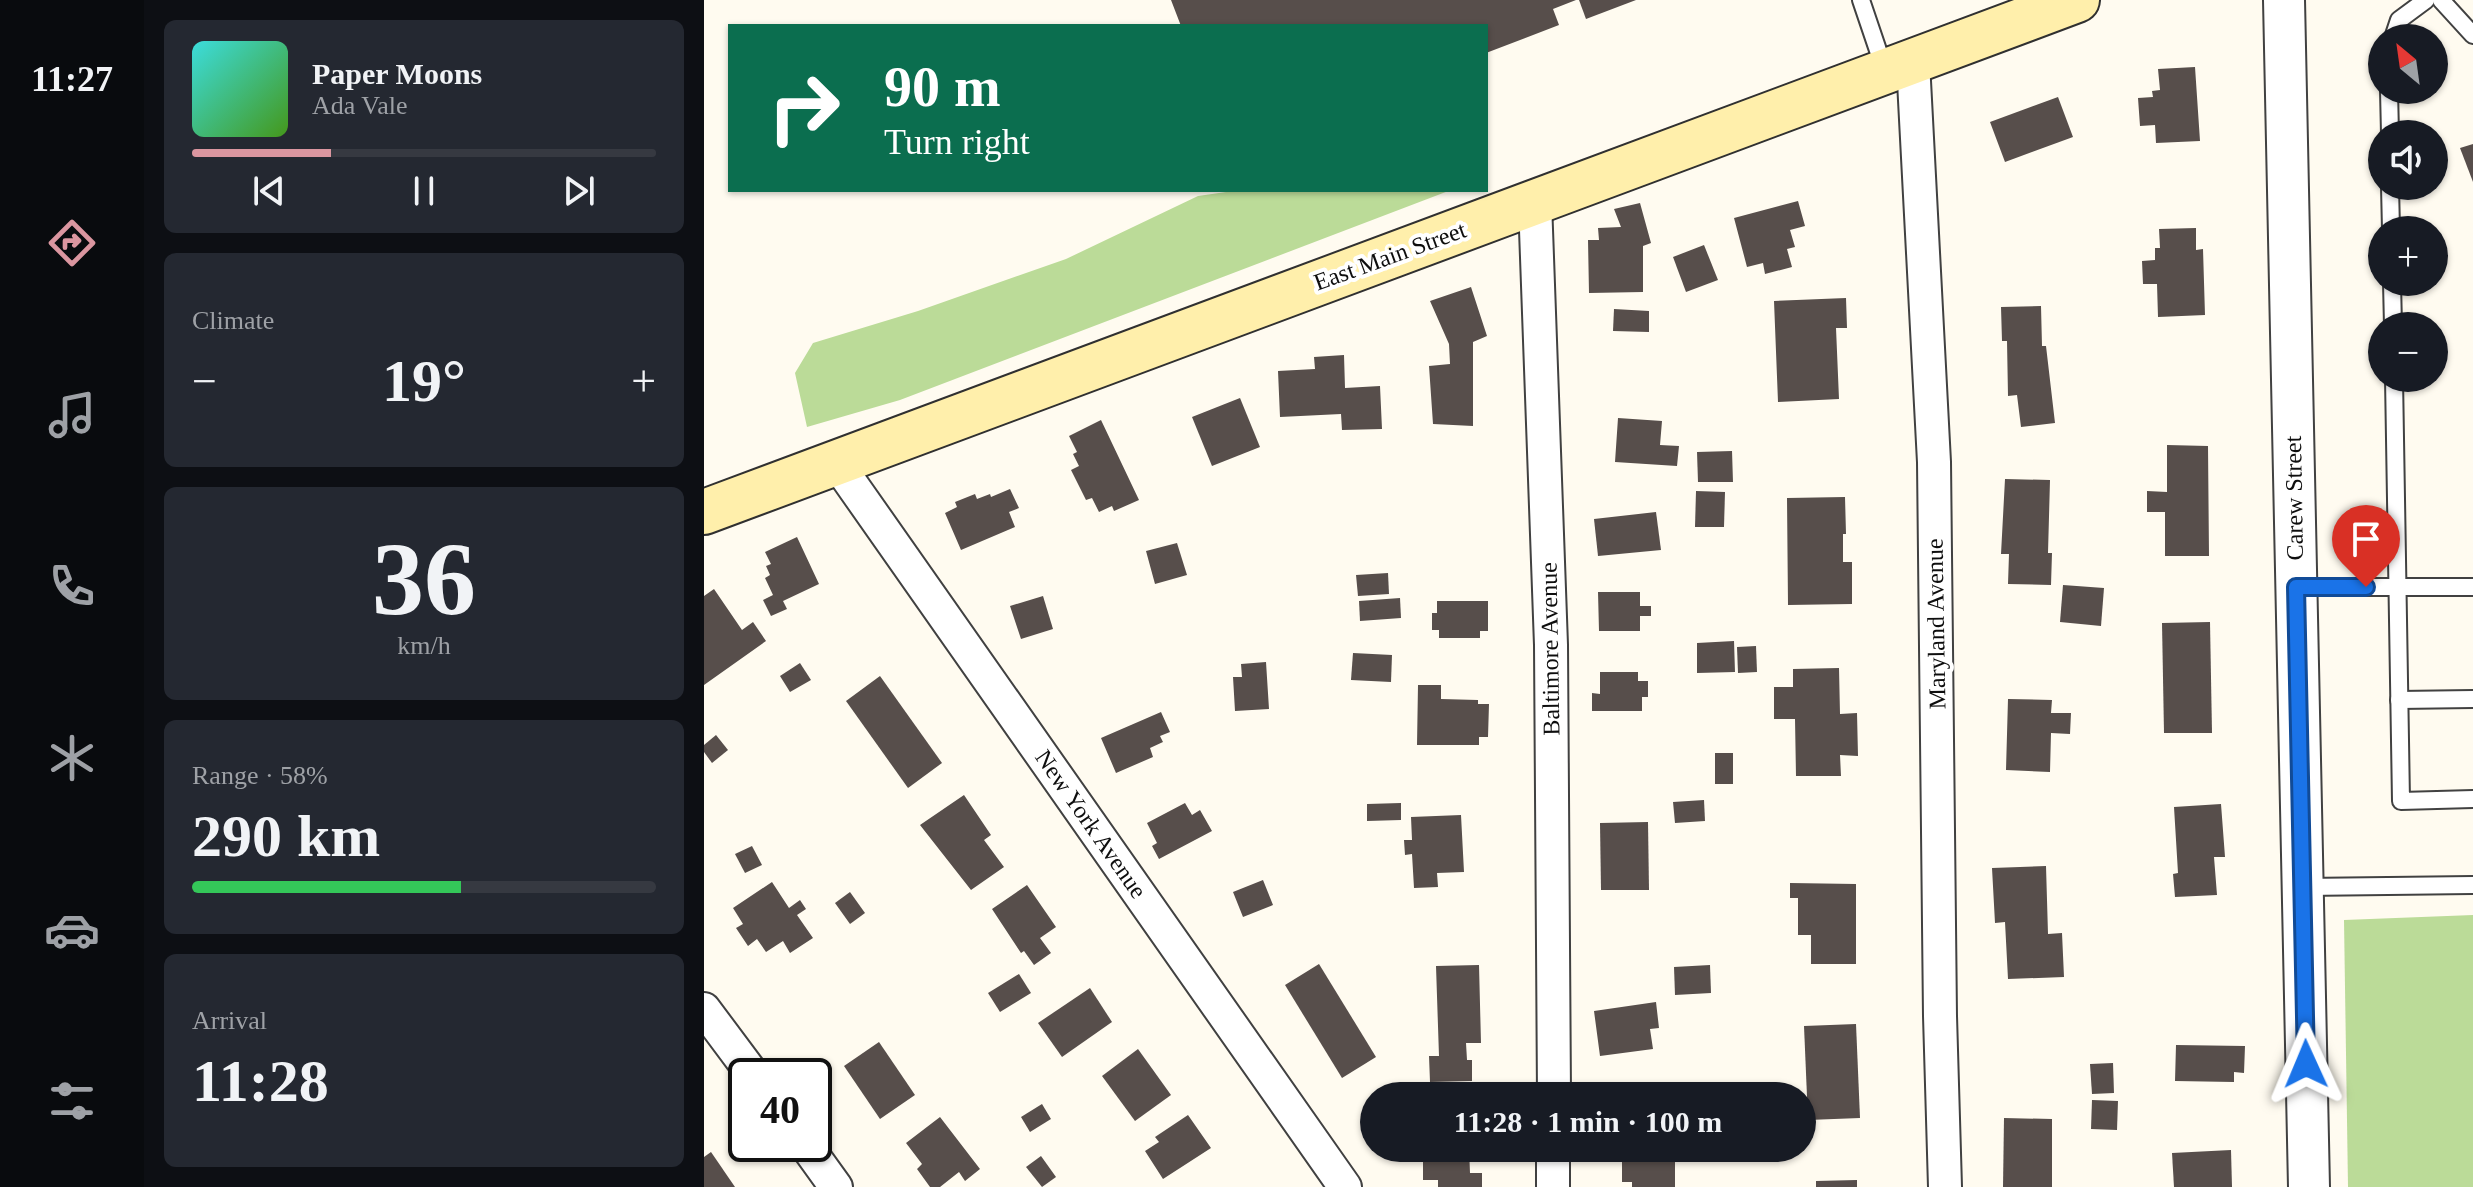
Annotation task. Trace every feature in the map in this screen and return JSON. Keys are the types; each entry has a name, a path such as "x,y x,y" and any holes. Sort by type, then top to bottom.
{"main road":[{"name":"East Main Street","path":"704,512 2077,0"}],"street":[{"name":"Carew Street","path":"2284,0 2309,1187"},
{"name":"Maryland Avenue","path":"1899,67 1934,462 1940,1016 1945,1187"},
{"name":"Baltimore Avenue","path":"1535,202 1551,645 1554,1082"},
{"name":"New York Avenue","path":"836,462 1345,1187"},
{"path":"704,1009 741,1058"},
{"path":"818,1162 836,1187"},
{"path":"1553,1162 1553,1187"}],"lane":[{"path":"1861,0 1899,67"},
{"path":"2398,24 2426,0"},
{"path":"2441,0 2473,35"},
{"path":"2394,392 2401,801 2473,799"},
{"path":"2296,587 2473,587"},
{"path":"2399,700 2473,699"},
{"path":"2302,887 2473,885"}],"green space":[{"path":"1226,192 1446,192 900,400 807,427 795,373 813,343 918,311 1066,259 1198,196"},
{"path":"2473,915 2473,1187 2348,1187 2344,920"}],"building":[{"path":"1171,0 1576,0 1553,9 1559,25 1488,52 1488,24 1180,24"},
{"path":"1579,0 1636,0 1586,19"},
{"path":"2195,67 2200,141 2156,143 2155,125 2140,126 2138,98 2153,97 2152,91 2160,90 2158,69"},
{"path":"2058,97 2073,137 2005,162 1990,122"},
{"path":"2473,144 2473,182 2460,148"},
{"path":"1798,201 1805,226 1790,230 1795,247 1787,249 1792,267 1765,274 1763,263 1747,267 1734,218"},
{"path":"1640,203 1651,243 1643,246 1643,292 1589,293 1588,240 1599,240 1598,228 1621,227 1614,209"},
{"path":"2196,228 2196,250 2203,249 2205,315 2158,317 2157,284 2143,284 2142,261 2155,260 2155,248 2160,248 2159,229"},
{"path":"1704,245 1718,280 1686,292 1673,257"},
{"path":"1471,287 1487,336 1473,342 1473,426 1433,424 1429,366 1450,364 1449,344 1430,301"},
{"path":"1846,298 1847,328 1836,328 1839,399 1778,402 1774,301"},
{"path":"2041,306 2042,346 2046,346 2055,423 2021,427 2017,395 2008,396 2007,341 2002,341 2001,307"},
{"path":"1614,309 1649,311 1649,332 1613,331"},
{"path":"1344,355 1345,388 1380,386 1382,429 1342,430 1341,414 1280,417 1278,371 1315,369 1314,357"},
{"path":"1240,398 1260,447 1212,466 1192,417"},
{"path":"1618,418 1662,421 1660,445 1679,446 1677,466 1615,462"},
{"path":"1101,420 1139,500 1114,511 1112,506 1099,512 1092,498 1086,500 1071,470 1079,466 1073,454 1077,452 1069,436"},
{"path":"2167,445 2208,446 2209,556 2165,556 2165,512 2147,512 2147,491 2167,492"},
{"path":"1732,451 1733,482 1698,482 1697,452"},
{"path":"2005,479 2050,480 2048,553 2052,553 2051,585 2008,584 2009,554 2001,554"},
{"path":"1010,489 1019,508 1009,512 1015,527 961,550 945,513 957,507 955,502 975,494 977,499 990,494 991,497"},
{"path":"1696,491 1725,492 1724,527 1695,527"},
{"path":"1845,497 1843,562 1852,562 1852,604 1788,605 1787,498"},
{"path":"1656,512 1661,550 1598,556 1594,519"},
{"path":"797,537 819,584 783,601 787,609 771,616 763,600 773,595 765,578 770,575 766,566 771,564 765,552"},
{"path":"1177,543 1187,575 1155,584 1146,551"},
{"path":"1388,573 1389,594 1358,596 1356,575"},
{"path":"2063,585 2104,588 2101,626 2060,622"},
{"path":"714,589 742,630 753,622 766,641 704,685 704,596"},
{"path":"1598,592 1640,592 1640,606 1651,606 1651,616 1640,616 1640,631 1599,631"},
{"path":"1043,596 1053,629 1021,639 1010,606"},
{"path":"1400,598 1401,618 1360,621 1359,601"},
{"path":"1437,601 1488,601 1488,631 1480,631 1480,638 1439,638 1439,630 1432,630 1432,613 1437,613"},
{"path":"2210,622 2212,733 2164,733 2162,623"},
{"path":"1734,641 1735,672 1697,673 1697,643"},
{"path":"1756,646 1757,672 1738,673 1737,647"},
{"path":"1353,653 1392,655 1391,682 1351,680"},
{"path":"1266,662 1269,709 1235,711 1233,677 1242,677 1241,664"},
{"path":"800,663 811,680 790,692 780,676"},
{"path":"1839,668 1840,714 1857,713 1858,756 1840,755 1841,776 1796,776 1795,719 1774,719 1774,687 1793,687 1793,669"},
{"path":"1600,672 1638,672 1638,681 1648,681 1648,697 1642,697 1642,711 1592,711 1592,693 1600,694"},
{"path":"880,676 942,763 908,788 846,701"},
{"path":"1418,685 1441,685 1441,699 1478,700 1478,704 1489,704 1488,737 1479,737 1479,745 1417,745"},
{"path":"2008,699 2052,700 2051,713 2071,713 2070,734 2051,733 2050,772 2006,770"},
{"path":"1161,712 1170,732 1160,736 1163,742 1150,748 1153,757 1116,773 1101,738"},
{"path":"716,735 728,750 712,763 704,752 704,745"},
{"path":"1715,753 1733,753 1733,784 1715,784"},
{"path":"964,795 991,835 984,840 1004,867 971,890 920,825"},
{"path":"1704,800 1705,821 1675,823 1673,802"},
{"path":"1185,803 1192,815 1200,810 1212,831 1159,859 1152,846 1157,843 1147,823"},
{"path":"1401,803 1401,820 1367,821 1367,804"},
{"path":"2221,804 2225,857 2214,857 2217,895 2175,897 2173,874 2178,873 2174,807"},
{"path":"1461,815 1464,872 1437,873 1438,887 1414,888 1412,854 1405,855 1404,840 1412,840 1411,817"},
{"path":"1648,822 1649,890 1601,890 1600,823"},
{"path":"752,846 762,865 745,873 735,854"},
{"path":"2046,866 2048,934 2062,933 2064,977 2008,979 2005,922 1995,923 1992,868"},
{"path":"1263,880 1273,905 1243,917 1233,892"},
{"path":"772,882 789,908 800,900 806,909 797,915 813,938 790,953 783,941 766,952 757,939 748,946 736,928 743,924 733,908"},
{"path":"1790,883 1856,884 1856,964 1811,964 1811,935 1798,935 1798,898 1790,898"},
{"path":"1027,885 1056,927 1040,938 1051,953 1034,965 1024,951 1021,953 992,909"},
{"path":"850,892 865,913 850,924 835,903"},
{"path":"1319,964 1376,1057 1342,1078 1285,985"},
{"path":"1479,965 1481,1043 1466,1043 1467,1060 1472,1060 1472,1081 1430,1082 1429,1056 1439,1056 1436,966"},
{"path":"1710,965 1711,993 1675,995 1674,967"},
{"path":"1019,974 1031,993 1000,1012 988,993"},
{"path":"1090,988 1112,1022 1062,1057 1038,1023"},
{"path":"1656,1002 1659,1028 1650,1029 1653,1049 1600,1056 1594,1011"},
{"path":"1856,1024 1860,1118 1816,1120 1816,1082 1806,1082 1804,1026"},
{"path":"879,1042 915,1095 880,1119 844,1066"},
{"path":"2176,1045 2245,1046 2244,1073 2234,1072 2234,1082 2175,1081"},
{"path":"1138,1049 1171,1095 1135,1121 1102,1076"},
{"path":"2113,1063 2114,1093 2092,1094 2090,1064"},
{"path":"2092,1100 2118,1101 2117,1130 2091,1129"},
{"path":"1042,1104 1051,1119 1030,1132 1021,1117"},
{"path":"1188,1115 1211,1148 1163,1179 1145,1151 1159,1142 1155,1137"},
{"path":"940,1117 980,1169 965,1181 959,1172 940,1187 930,1187 917,1169 922,1164 906,1143"},
{"path":"2004,1118 2052,1119 2052,1187 2003,1187"},
{"path":"2231,1150 2232,1187 2174,1187 2172,1153"},
{"path":"711,1152 735,1187 704,1187 704,1157"},
{"path":"1041,1156 1056,1177 1042,1187 1026,1167"},
{"path":"1423,1162 1470,1162 1470,1173 1482,1173 1482,1187 1438,1187 1438,1180 1423,1180"},
{"path":"1622,1162 1675,1162 1675,1187 1632,1187 1632,1182 1622,1182"},
{"path":"1857,1180 1857,1187 1816,1187 1816,1181"}],"route":[{"path":"2306,1064 2296,587 2366,587"}]}
